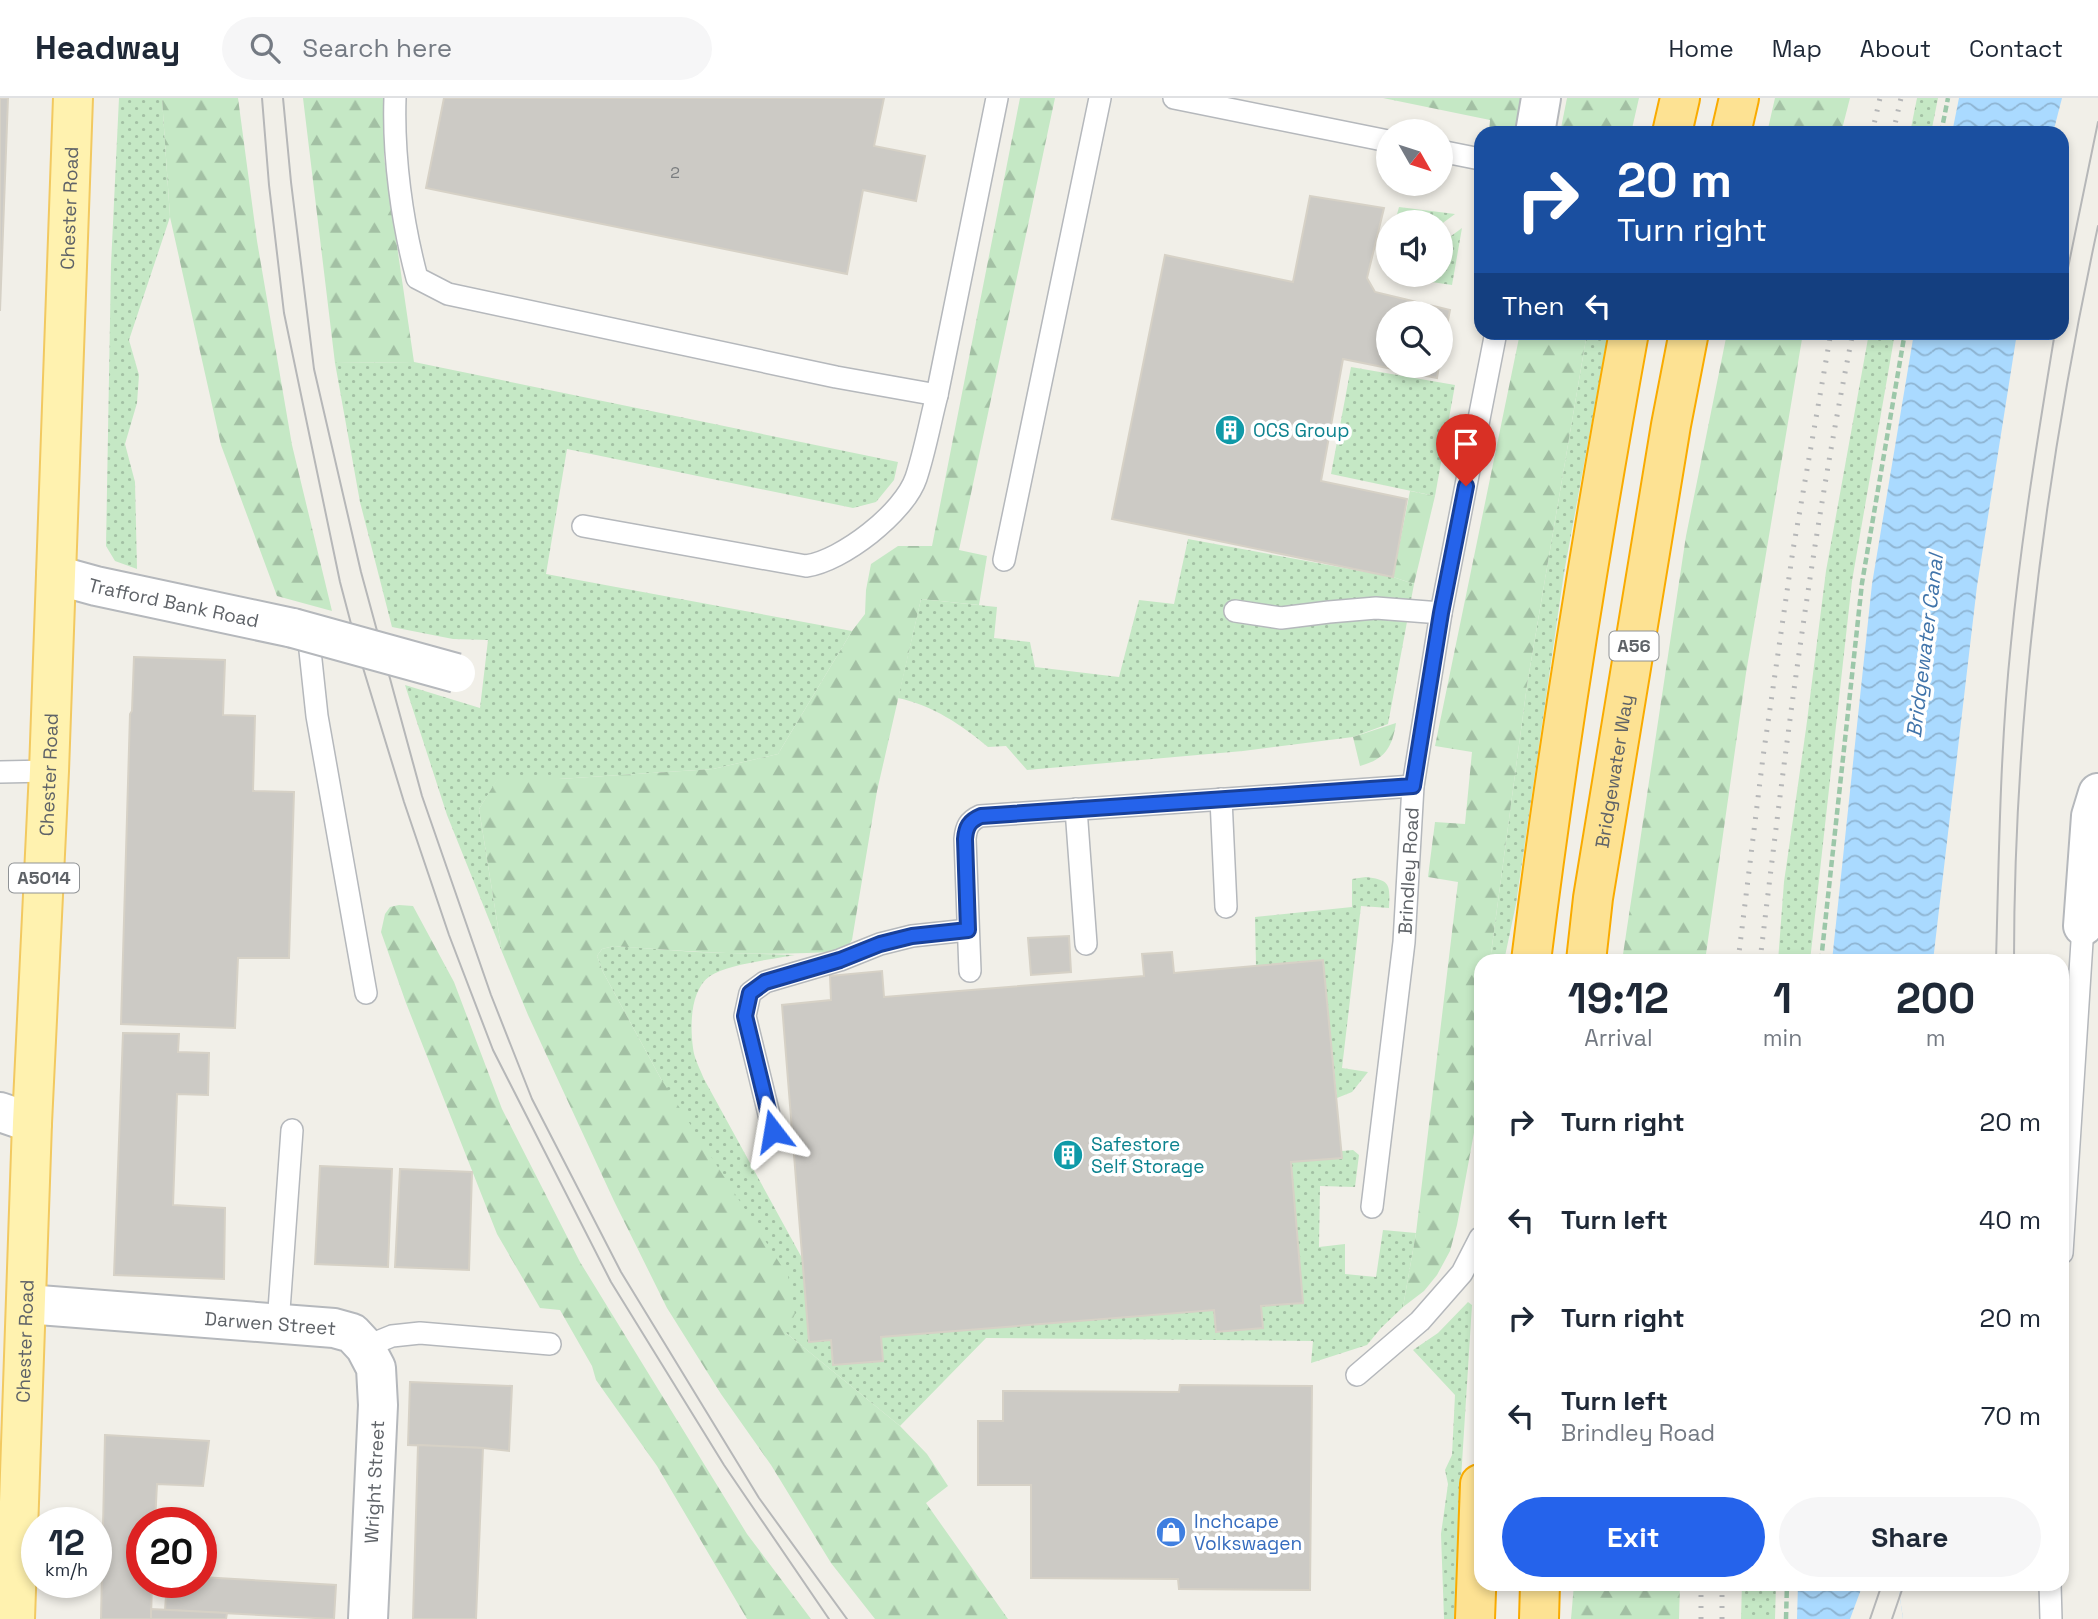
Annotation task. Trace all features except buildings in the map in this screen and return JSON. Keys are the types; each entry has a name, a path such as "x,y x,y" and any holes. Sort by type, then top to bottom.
{"highway":[{"path":"1674,126 1680,98"},
{"path":"1733,126 1739,98"},
{"path":"1532,954 1576,648 1628,340"},
{"name":"Bridgewater Way","path":"1587,954 1593,898 1687,340"},
{"path":"1475,1619 1476,1591"},
{"path":"1539,1619 1540,1591"}],"main road":[{"name":"Chester Road","path":"15,1619 26,1304 16,1117 49,771 73,98"}],"street":[{"path":"1536,126 1541,98"},
{"name":"Trafford Bank Road","path":"56,575 301,630 456,673"},
{"path":"2083,926 2091,816 2098,793"},
{"name":"Darwen Street","path":"26,1304 334,1328 352,1333 365,1347"},
{"name":"Wright Street","path":"365,1347 376,1368 378,1405 368,1619"}],"lane":[{"path":"395,98 394,127 408,244 417,278 448,294 836,377 937,395"},
{"path":"583,526 806,566 841,554 873,531 903,499 915,481 937,395 998,98"},
{"path":"1004,560 1100,98"},
{"path":"1174,98 1376,139"},
{"path":"1453,154 1474,158"},
{"name":"Brindley Road","path":"1372,1207 1404,942 1413,786 1441,613 1494,340"},
{"path":"1236,611 1281,618 1376,608 1441,613"},
{"path":"301,630 366,993"},
{"path":"0,772 49,771"},
{"path":"970,971 965,839 966,829 972,820 981,816 1413,786"},
{"path":"1221,799 1226,906"},
{"path":"1076,809 1086,944"},
{"path":"2069,1144 2083,926"},
{"path":"773,1131 745,1016 750,993 765,982 840,960 880,944 912,936 968,930"},
{"path":"278,1324 292,1130"},
{"path":"1357,1375 1419,1321 1462,1273 1474,1250"},
{"path":"365,1347 392,1336 420,1334 550,1344"},
{"path":"2050,1591 2051,1619"}],"path":[{"path":"1942,126 1948,98"},
{"path":"1822,954 1862,583 1904,340"},
{"path":"1786,1619 1787,1591"}],"green space":[{"path":"119,98 162,98 170,217 129,340 139,375 137,403 125,444 135,482 137,569 115,561 106,546 111,265"},
{"path":"162,98 238,98 257,241 292,445 332,611 277,596 221,445 170,217"},
{"path":"303,98 386,98 384,157 414,362 335,363"},
{"path":"1020,98 1055,98 959,550 987,556 979,605 921,599 877,791 852,940 844,951 815,953 700,952 614,946 602,949 597,956 661,1079 788,1276 795,1314 786,1333 900,1426 927,1454 948,1486 926,1503 1008,1619 875,1619 831,1563 771,1465 721,1394 667,1308 614,1201 528,1015 502,952 479,809 498,778 559,779 713,769 778,754 865,614 871,564 898,546 932,546"},
{"path":"1383,98 1522,98 1516,126 1490,126 1490,120"},
{"path":"1567,98 1639,98 1633,126 1561,126"},
{"path":"1775,98 1850,98 1843,126 1769,126"},
{"path":"1917,98 1938,98 1932,126 1911,126"},
{"path":"1399,207 1423,210 1398,210"},
{"path":"1462,228 1453,279 1453,235"},
{"path":"1519,340 1586,340 1527,685 1491,954 1474,954 1474,1133 1457,1225 1450,1251 1437,1275 1424,1291 1403,1307 1416,1233 1458,882 1428,877 1435,822 1465,824 1472,752 1435,746"},
{"path":"1586,340 1607,340 1564,573 1516,904 1505,954 1491,954 1527,685"},
{"path":"1726,340 1802,340 1746,673 1706,954 1623,954 1686,536"},
{"path":"1868,340 1894,340 1852,581 1811,954 1779,954 1784,882 1826,571"},
{"path":"414,362 898,462 894,480 876,502 853,508 567,449 546,574 852,631 778,754 713,769 559,779 498,779 479,809 502,952 447,815 405,685 480,708 488,640 453,639 392,627 360,502 335,363"},
{"path":"1351,367 1376,371 1376,378 1415,378 1455,385 1435,496 1331,474"},
{"path":"1410,491 1435,496 1414,584 1393,577"},
{"path":"1188,539 1393,577 1414,584 1388,724 1353,737 1243,751 1027,770 1006,746 988,747 946,717 898,698 921,599 997,607 994,638 1030,642 1035,667 1119,677 1139,600 1174,604"},
{"path":"1396,723 1386,751 1376,760 1360,766 1353,737"},
{"path":"1366,877 1385,882 1389,889 1389,908 1361,906 1342,1068 1368,1072 1352,1092 1337,1098 1323,960 1256,966 1255,917 1352,907 1352,879"},
{"path":"413,906 454,982 502,1109 580,1262 747,1534 811,1619 747,1619 657,1466 596,1380 592,1366 560,1310 540,1308 497,1234 406,1003 381,932 385,914 390,907"},
{"path":"614,946 795,955 739,965 710,976 698,990 692,1029 694,1052 704,1079 802,1258 809,1342 1214,1310 1216,1332 1263,1328 1261,1306 1303,1302 1291,1162 1342,1158 1342,1151 1353,1150 1359,1155 1355,1187 1320,1186 1319,1247 1345,1244 1345,1274 1376,1277 1383,1230 1416,1233 1403,1307 1367,1345 1311,1363 1313,1341 986,1338 900,1426 786,1333 661,1079 603,972 597,956 602,949"},
{"path":"1468,1302 1472,1305 1458,1526 1456,1619 1444,1619 1441,1534 1448,1484 1445,1470 1452,1455 1455,1395 1413,1350 1438,1333"},
{"path":"1573,1591 1680,1591 1679,1619 1571,1619"},
{"path":"1742,1591 1776,1591 1775,1619 1741,1619"}],"water":[{"path":"1959,98 2062,98 2055,126 1953,126"},
{"name":"Bridgewater Canal","path":"1913,340 2016,340 1977,586 1934,954 1833,954 1872,584"},
{"path":"1798,1591 1899,1591 1903,1619 1797,1619"}],"pier":[{"path":"1860,1591 1899,1591 1903,1619 1850,1619"}],"tram line":[{"path":"262,98 284,313 340,582 404,802 449,935 493,1050 611,1282 724,1465 829,1619"},
{"path":"283,98 314,369 361,572 422,796 491,995 532,1099 621,1272 759,1498 847,1619"},
{"path":"2069,263 2098,122"},
{"path":"2014,954 2020,776 2036,591 2063,408 2098,226"},
{"path":"1996,954 2007,682 2025,526 2054,340"},
{"path":"1870,1619 1880,1591"},
{"path":"1892,1619 1902,1591"}],"railway":[{"path":"1874,126 1880,98"},
{"path":"1895,126 1901,98"},
{"path":"1739,954 1763,757 1793,550 1830,340"},
{"path":"1761,954 1789,724 1812,567 1851,340"},
{"path":"1701,1591 1701,1619"},
{"path":"1722,1591 1722,1619"}],"place":[{"name":"OCS Group","path":"1230,430"},
{"name":"Safestore Self Storage","path":"1068,1155"},
{"name":"Inchcape Volkswagen","path":"1171,1532"}],"route":[{"path":"773,1131 745,1016 750,993 765,982 840,960 880,944 912,936 968,930 965,839 966,829 972,820 981,816 1413,786 1441,613 1466,486"}]}
